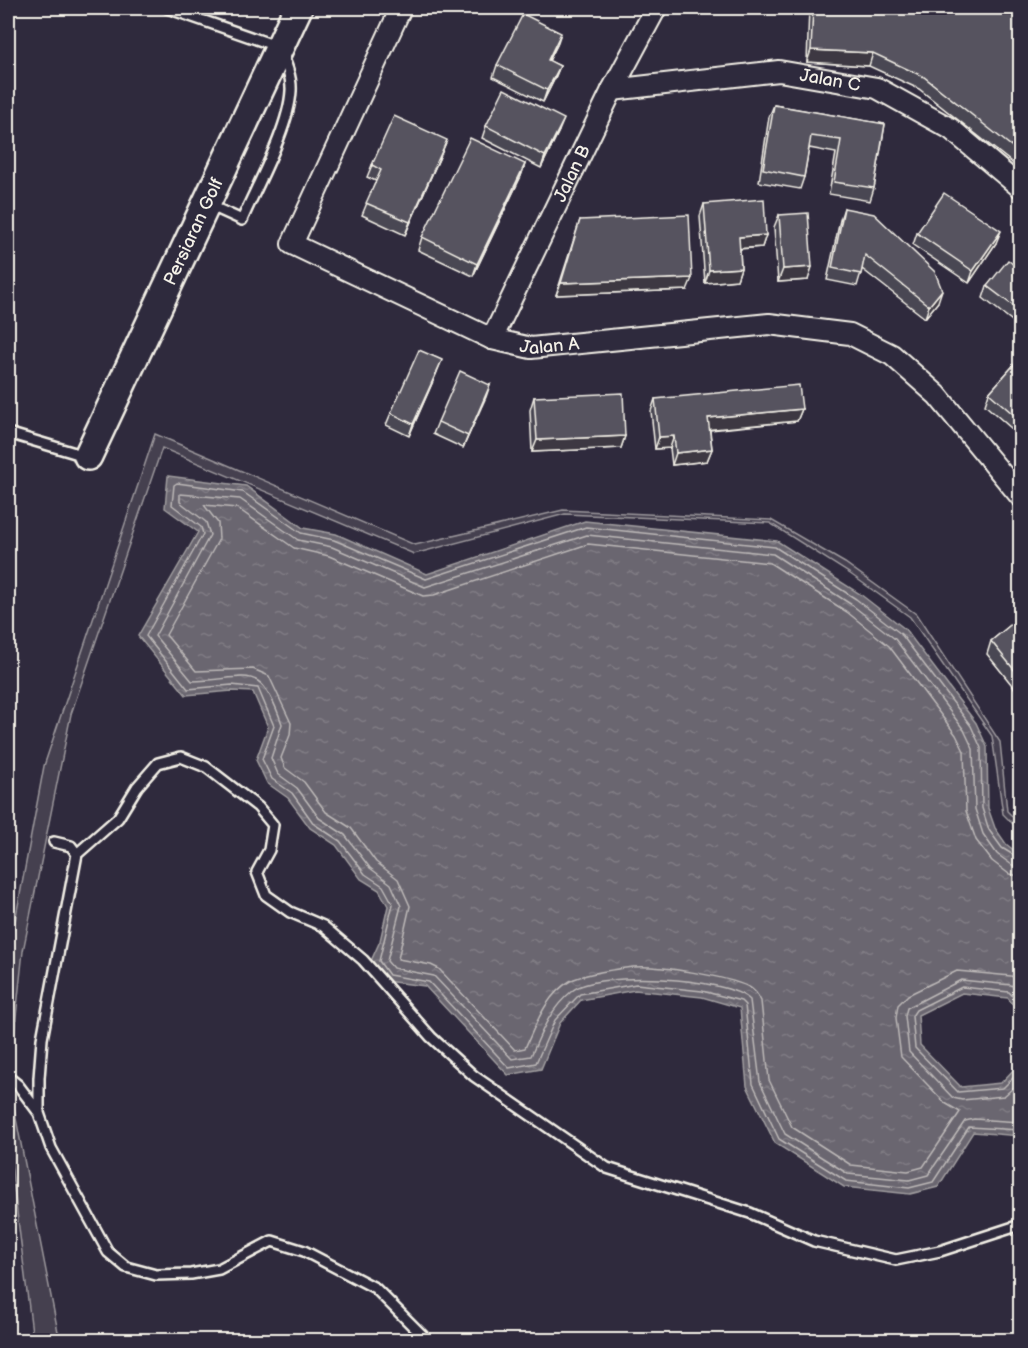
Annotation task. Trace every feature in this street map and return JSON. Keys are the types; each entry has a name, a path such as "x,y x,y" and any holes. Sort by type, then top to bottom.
{"street":[{"name":"Persiaran Golf","path":"87,456 298,8"},
{"name":"Jalan A","path":"401,8 292,244 492,339 531,348 770,324 850,334 892,355 937,395 1020,496"},
{"name":"Jalan B","path":"492,339 612,90 656,8"},
{"name":"Jalan C","path":"612,90 779,71 877,88 951,129 1020,187"}],"lane":[{"path":"167,8 279,47 289,71 291,91 287,115 242,220 205,202"},
{"path":"8,433 87,456"},
{"path":"39,1113 42,1039 77,854 118,818 137,787 158,763 181,757 206,767 258,807 273,825 269,850 257,872 266,895 290,912 323,926 363,960 431,1037 474,1076 607,1168 750,1213 814,1241 896,1260 940,1251 1020,1225"},
{"path":"54,842 71,846 77,854"},
{"path":"8,1077 18,1085 39,1113 51,1148 108,1252 126,1267 156,1275 191,1274 219,1269 272,1240 304,1251 375,1287 427,1341"}],"shaded area":[{"path":"155,434 415,545 563,510 771,520 845,563 916,614 1000,742 1007,811 1020,824 1020,831 1003,814 992,736 910,617 849,573 770,523 565,514 414,554 162,448 71,714 23,951 9,1083 58,1332 84,1340 33,1340 8,1140 8,959 44,766"}],"water":[{"path":"168,476 246,486 303,528 336,534 427,574 585,521 777,541 860,594 905,629 976,723 987,747 988,808 995,828 1006,844 1020,855 1020,1014 1008,998 962,993 918,1015 920,1045 961,1087 1001,1083 1020,1063 1020,1136 973,1132 938,1187 910,1194 844,1187 775,1143 747,1086 740,1008 702,997 635,990 581,1000 560,1023 541,1069 508,1075 425,986 385,981 371,961 380,941 388,906 379,890 361,879 336,845 310,828 288,798 267,783 256,760 268,727 253,692 232,691 186,695 138,636 198,532 165,508"},
{"path":"1020,1276 1020,1322 1014,1320 1019,1295 1014,1279"}],"building":[{"path":"813,8 1020,8 1020,153 924,77 873,53 811,50"},
{"path":"523,14 561,33 548,60 560,66 547,90 497,65"},
{"path":"504,89 564,119 545,156 486,126"},
{"path":"774,105 885,124 874,188 834,182 841,140 811,136 804,177 763,169"},
{"path":"394,116 447,140 410,222 366,203 381,170 372,165"},
{"path":"470,138 525,164 477,264 422,237"},
{"path":"944,193 1001,231 973,271 917,233"},
{"path":"764,199 766,235 739,237 741,268 709,270 704,204"},
{"path":"844,208 874,214 935,272 942,290 929,306 865,255 861,274 832,268"},
{"path":"808,213 812,267 783,269 779,215"},
{"path":"689,215 692,278 561,283 580,220"},
{"path":"1008,260 1020,270 1020,311 987,286"},
{"path":"419,350 442,360 413,424 391,413"},
{"path":"1020,358 1020,420 989,393"},
{"path":"460,371 490,385 468,436 438,422"},
{"path":"799,385 802,409 708,418 712,449 676,453 674,436 659,437 655,399"},
{"path":"623,393 625,436 537,440 534,397"},
{"path":"1020,617 1020,677 991,641"}]}
